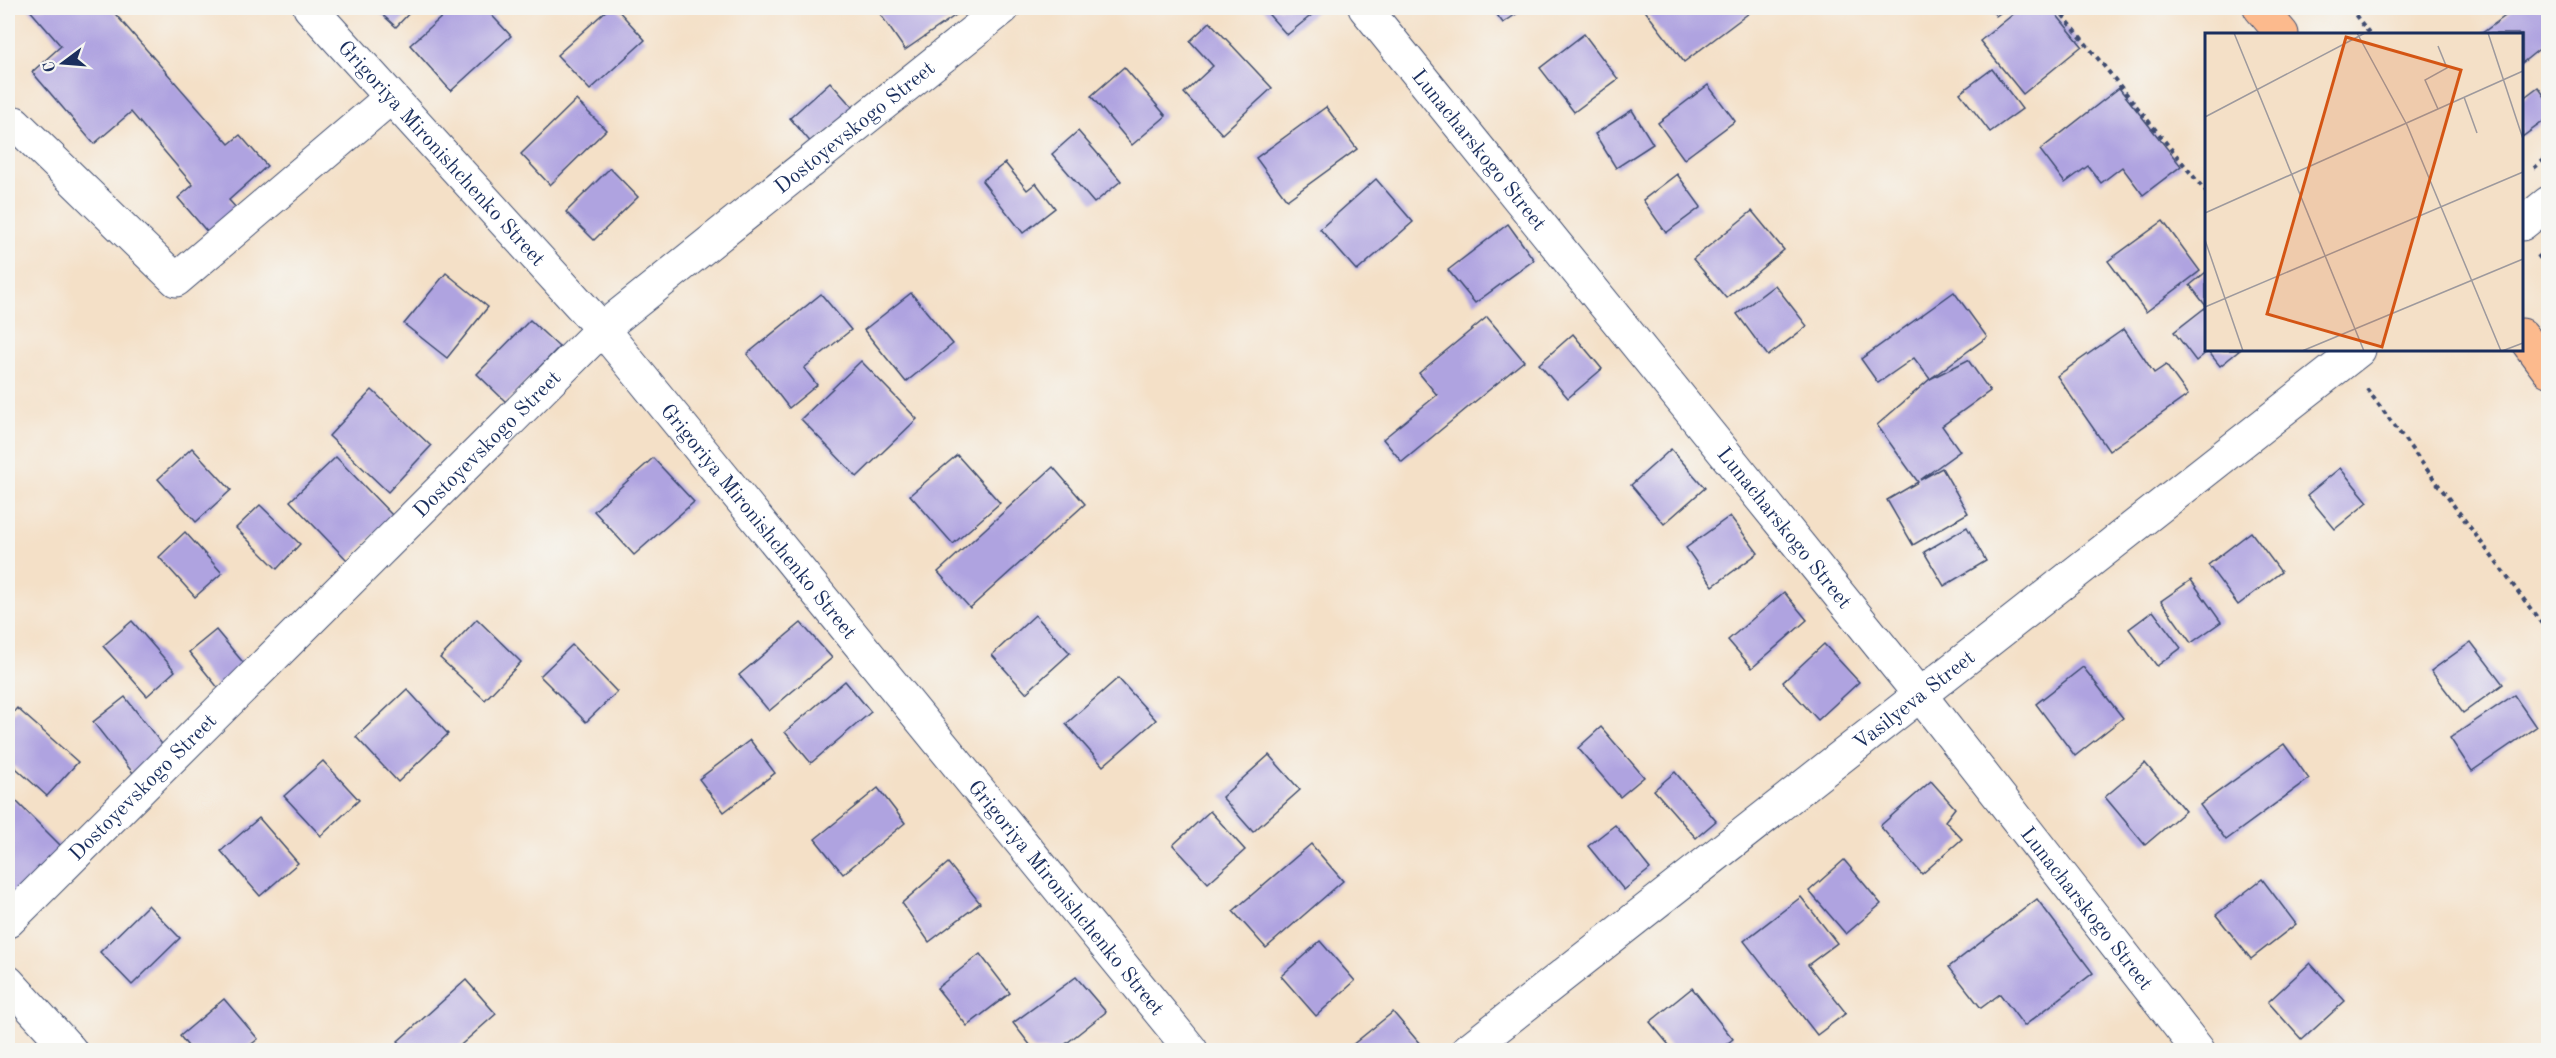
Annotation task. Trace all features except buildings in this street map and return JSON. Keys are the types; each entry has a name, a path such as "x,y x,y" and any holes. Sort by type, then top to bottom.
{"main road":[{"path":"2260,8 2281,33"},
{"path":"2523,336 2548,370"}],"street":[{"name":"Grigoriya Mironishchenko Street","path":"310,8 602,329 1191,1050"},
{"name":"Dostoyevskogo Street","path":"8,921 602,329 1003,8"},
{"name":"Lunacharskogo Street","path":"1365,8 1920,694 2198,1050"},
{"path":"8,129 15,123 176,280 390,98"},
{"path":"2523,223 2548,203"},
{"name":"Vasilyeva Street","path":"1468,1050 2358,351"},
{"path":"8,982 70,1050"}],"path":[{"path":"2057,8 2205,191"},
{"path":"2350,8 2369,33"},
{"path":"2365,386 2548,633"}]}
